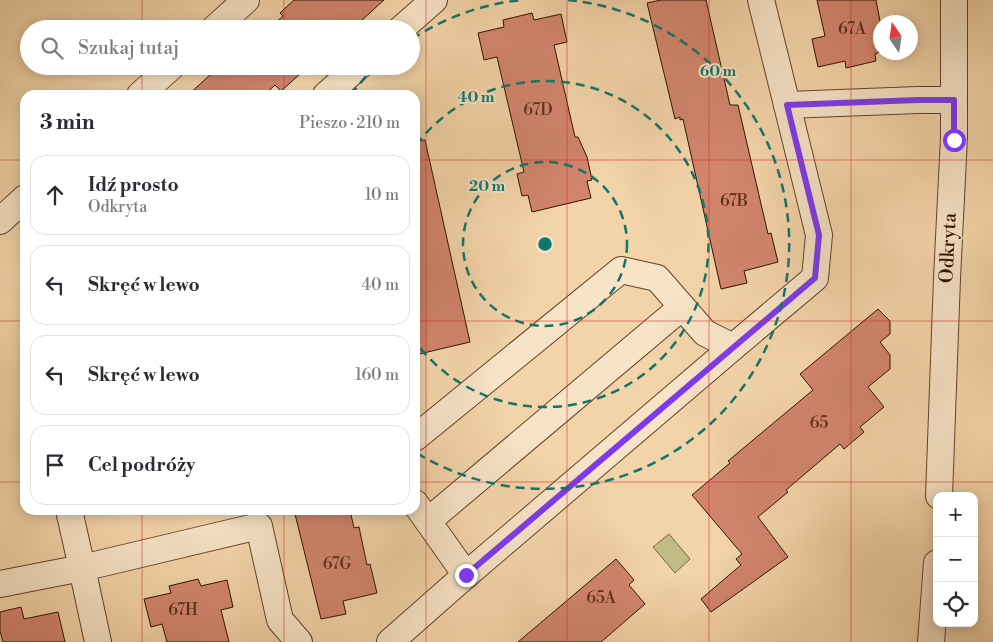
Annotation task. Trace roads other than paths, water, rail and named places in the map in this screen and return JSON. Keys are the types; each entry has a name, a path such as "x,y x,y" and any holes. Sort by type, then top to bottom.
{"street":[{"path":"224,20 246,0"},
{"path":"411,20 434,0"},
{"path":"390,642 815,278 819,235 761,0"},
{"name":"Odkryta","path":"939,492 954,100 954,0"},
{"path":"146,90 162,75"},
{"path":"332,90 349,75"},
{"path":"787,105 954,100"},
{"path":"0,220 20,202"},
{"path":"420,434 621,270 657,278 705,333 733,347"},
{"path":"466,575 421,512 682,307"},
{"path":"70,515 98,642"},
{"path":"0,584 82,568 257,518 280,620 299,642"},
{"path":"931,642 936,582"}]}
